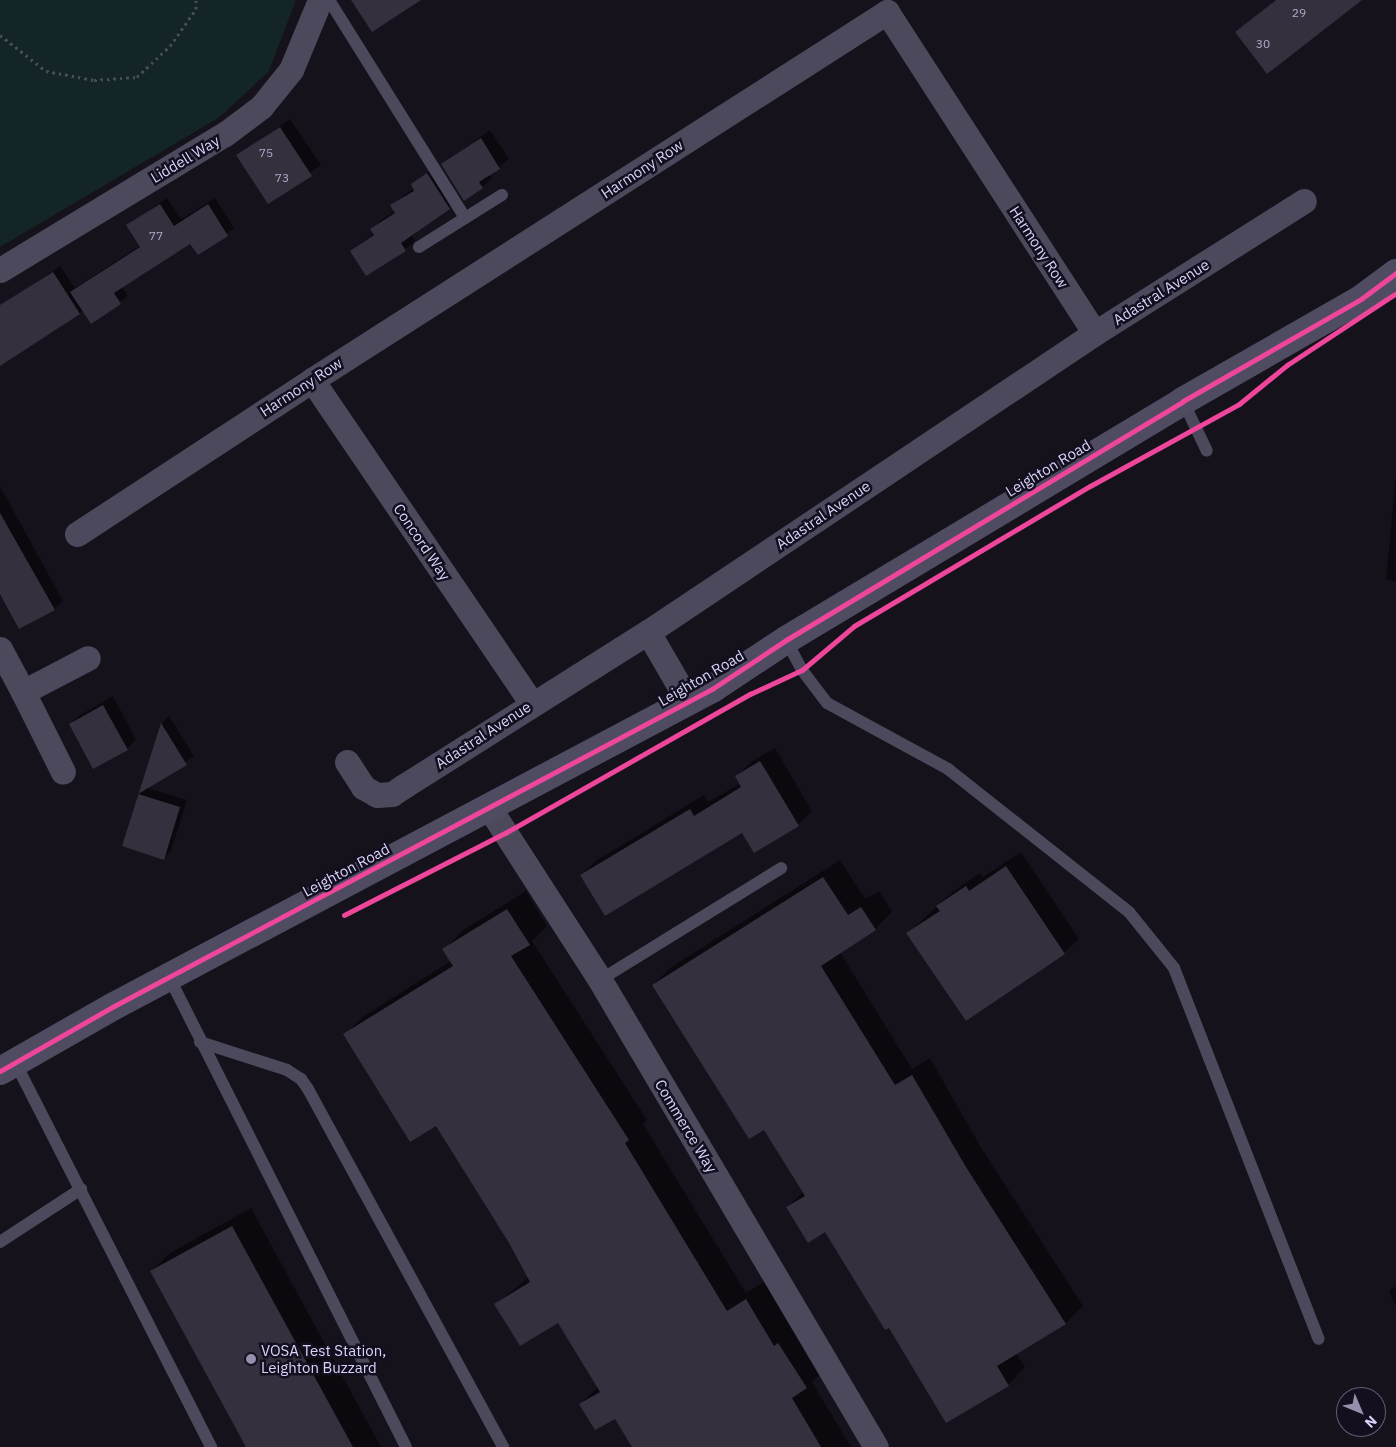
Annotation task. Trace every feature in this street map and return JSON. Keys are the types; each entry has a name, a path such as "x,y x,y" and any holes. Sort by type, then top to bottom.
{"street":[{"name":"Liddell Way","path":"0,270 225,134 261,107 291,70 320,0"},
{"name":"Harmony Row","path":"78,534 312,380 887,12 1096,333"},
{"name":"Adastral Avenue","path":"347,762 363,787 377,795 392,794 648,632 1096,333 1304,201"},
{"name":"Leighton Road","path":"8,1067 169,978 490,809 688,701 1183,401 1361,299 1396,273"},
{"name":"Concord Way","path":"312,380 532,704"},
{"path":"648,632 688,701"},
{"path":"0,649 63,772"},
{"path":"23,692 88,658"},
{"name":"Commerce Way","path":"490,809 600,980 876,1447"}],"lane":[{"path":"329,0 465,218"},
{"path":"419,247 502,195"},
{"path":"1183,401 1207,452"},
{"path":"786,640 802,670 827,703 948,769 1129,912 1174,968 1319,1340"},
{"path":"600,980 781,868"},
{"path":"169,978 406,1447"},
{"path":"200,1042 286,1070 301,1079 503,1447"},
{"path":"8,1067 81,1189 211,1447"},
{"path":"0,1242 81,1189"}],"path":[{"path":"0,35 46,72 94,80 137,77 170,46 196,9 196,0"}],"shaded area":[{"path":"0,0 296,0 269,71 220,117 0,247"}],"building":[{"path":"351,0 421,0 372,32"},
{"path":"1276,0 1362,0 1267,74 1235,32"},
{"path":"280,127 312,176 268,204 236,155"},
{"path":"481,138 500,169 479,182 483,188 464,201 441,164"},
{"path":"427,173 450,209 401,243 406,251 366,276 350,251 374,235 370,229 395,213 390,205 414,191 411,184"},
{"path":"160,204 174,226 208,204 228,236 198,255 190,244 114,293 121,304 91,324 70,292 140,247 126,225"},
{"path":"53,272 80,314 0,366 0,305"},
{"path":"0,513 55,610 19,629 0,594"},
{"path":"103,705 128,750 93,769 69,724"},
{"path":"161,723 187,765 139,794"},
{"path":"760,761 799,826 754,853 742,833 605,916 580,875 690,809 694,816 741,787 735,776"},
{"path":"138,794 180,807 164,860 122,846"},
{"path":"1006,866 1065,954 966,1021 906,933 940,911 936,906 966,886 969,891"},
{"path":"823,877 848,915 861,907 876,930 821,966 895,1085 912,1075 966,1167 1066,1324 997,1366 1009,1386 946,1423 889,1328 885,1330 825,1232 808,1243 786,1207 805,1196 764,1130 749,1139 652,985"},
{"path":"507,909 530,945 511,956 629,1140 625,1143 727,1311 746,1299 774,1346 778,1343 807,1388 792,1398 821,1447 632,1447 615,1419 595,1430 579,1404 600,1392 558,1323 520,1346 494,1304 530,1282 509,1243 436,1126 410,1142 343,1034 453,966 442,949"},
{"name":"VOSA Test Station, Leighton Buzzard","path":"232,1226 353,1447 246,1447 150,1271"}],"cycle path":[{"path":"0,1071 114,1006 712,689 786,640 1183,401 1361,299 1396,273"},
{"path":"344,915 505,833 750,694 802,670 854,626 1090,486 1239,404 1287,365 1396,293"}],"place":[{"name":"VOSA Test Station, Leighton Buzzard","path":"251,1359"}]}
